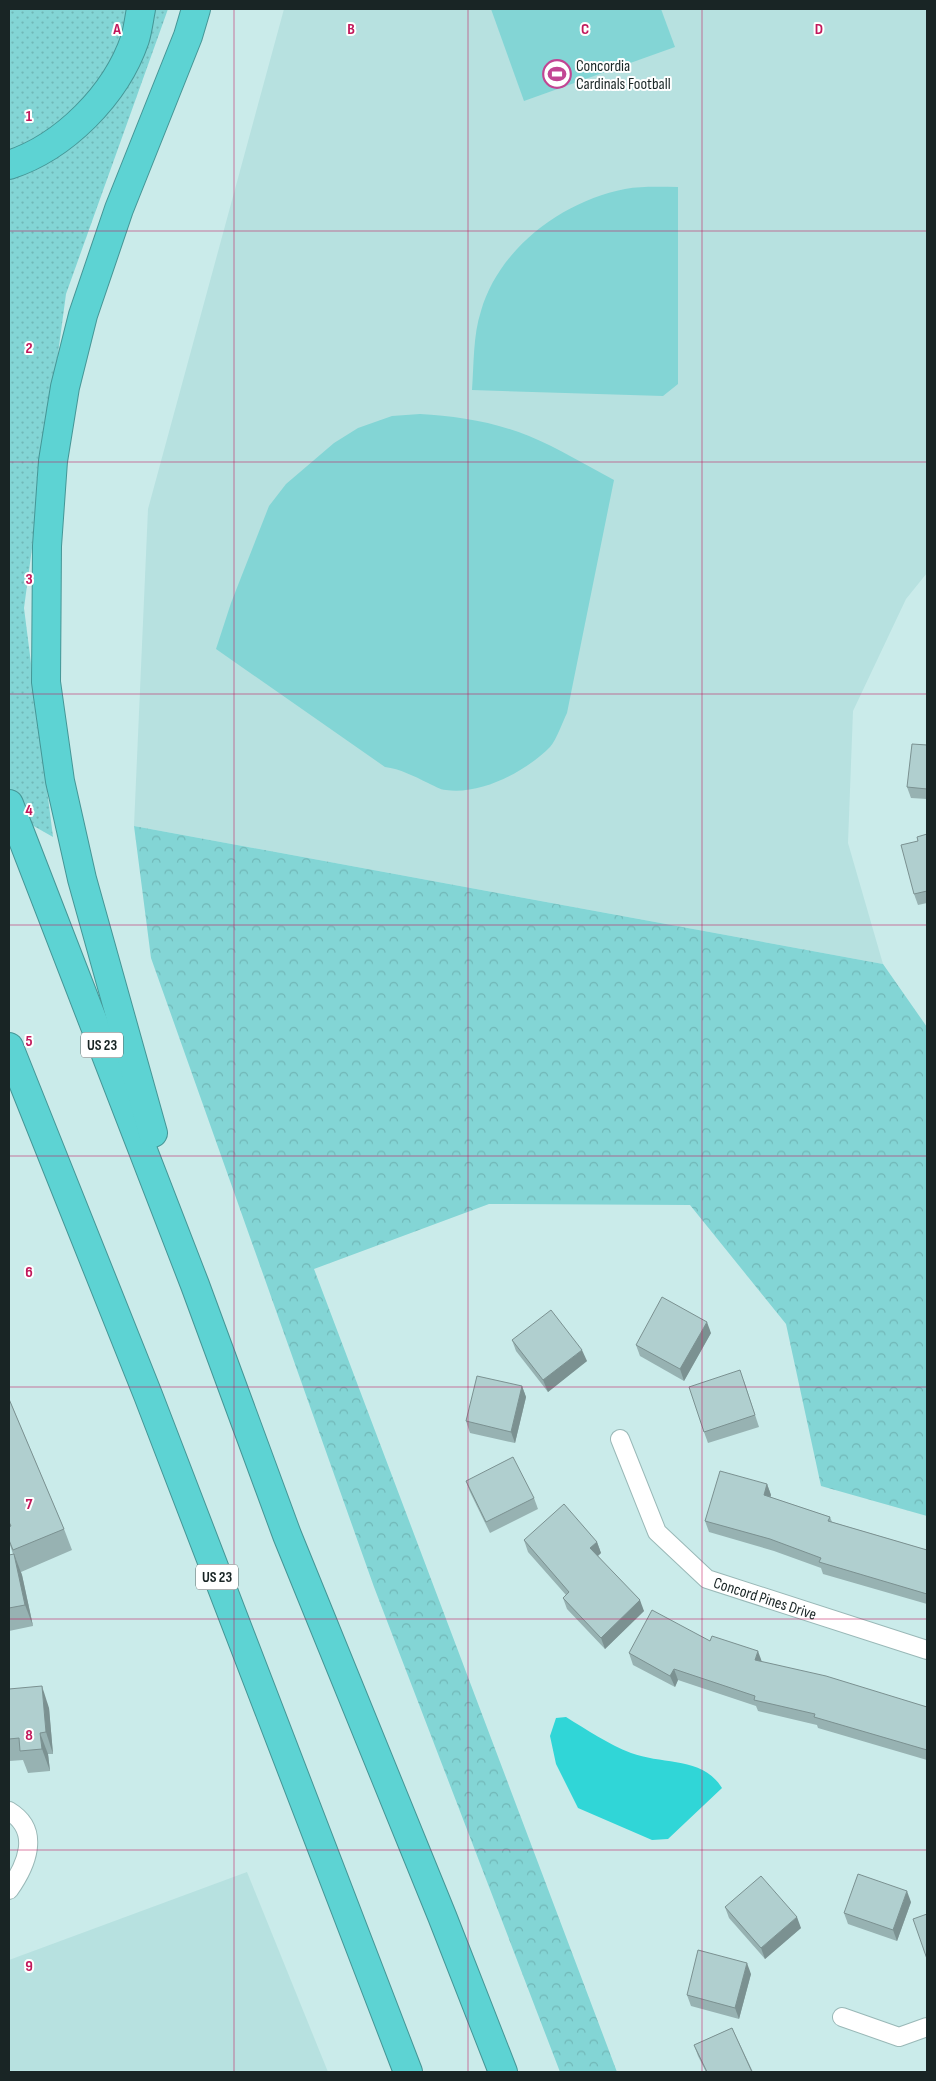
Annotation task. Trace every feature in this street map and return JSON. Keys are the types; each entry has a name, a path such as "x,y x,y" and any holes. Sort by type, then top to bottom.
{"highway":[{"path":"9,165 49,147 79,124 113,83 135,39 141,9"},
{"path":"195,1285 82,879 60,781 46,682 46,546 53,461 70,369 83,315 119,209 188,36 196,9"},
{"name":"US 23","path":"9,804 195,1285 287,1535 442,1916 502,2072"},
{"name":"US 23","path":"9,1047 148,1395 408,2072"},
{"path":"9,1056 23,1084"}],"street":[{"name":"Concord Pines Drive","path":"620,1439 657,1532 707,1579 927,1650"},
{"path":"9,1811 25,1827 29,1847 22,1872 9,1890"},
{"path":"842,2017 899,2037 927,2027"}],"shaded area":[{"path":"284,9 927,9 927,573 906,599 853,711 848,843 883,964 134,826 148,509"},
{"path":"566,1717 606,1741 631,1753 643,1757 681,1763 704,1771 714,1778 722,1788 668,1839 652,1840 578,1808 556,1764 550,1736 556,1718"},
{"path":"247,1872 328,2072 9,2072 9,1960"}],"green space":[{"path":"9,9 168,9 66,294 24,608 53,837 9,812"},
{"name":"Concordia Cardinals Football","path":"491,9 661,9 675,47 524,101"},
{"path":"678,187 678,384 663,396 472,390 478,320 490,288 502,267 518,248 536,231 557,216 579,204 602,195 631,188"},
{"path":"420,414 447,416 516,431 551,446 614,480 567,713 555,740 540,756 502,780 474,789 459,791 444,790 407,773 385,767 216,649 231,603 269,506 286,484 334,443 358,428 392,416"},
{"path":"134,826 883,964 927,1027 927,1516 821,1486 786,1324 690,1205 489,1204 314,1269 617,2072 560,2072 374,1587 151,958"}],"building":[{"path":"912,744 927,745 927,789 907,787"},
{"path":"927,834 927,891 914,894 901,845 918,841 917,837"},
{"path":"662,1297 707,1322 680,1369 636,1345"},
{"path":"551,1310 582,1350 543,1380 512,1340"},
{"path":"740,1370 755,1415 704,1432 689,1387"},
{"path":"477,1376 522,1386 511,1432 466,1421"},
{"path":"9,1399 64,1529 13,1550 9,1540 9,1527 11,1526 9,1522"},
{"path":"513,1457 534,1498 486,1522 466,1481"},
{"path":"720,1471 767,1484 764,1495 830,1517 828,1521 927,1550 927,1594 819,1562 821,1558 770,1539 705,1521"},
{"path":"564,1504 597,1542 590,1548 640,1600 601,1638 563,1598 569,1592 524,1540"},
{"path":"14,1554 25,1605 9,1608 9,1555"},
{"path":"652,1610 710,1641 712,1636 758,1651 755,1660 826,1676 927,1707 927,1750 814,1717 815,1714 754,1700 755,1696 674,1669 670,1676 629,1653"},
{"path":"42,1686 46,1732 40,1733 42,1749 20,1751 19,1738 9,1739 9,1689"},
{"path":"858,1874 907,1891 893,1930 844,1913"},
{"path":"761,1876 797,1917 761,1948 725,1907"},
{"path":"927,1914 927,1959 913,1919"},
{"path":"698,1950 747,1963 735,2008 687,1995"},
{"path":"732,2028 752,2072 707,2072 694,2045"}],"place":[{"name":"Concordia Cardinals Football","path":"557,74"}]}
